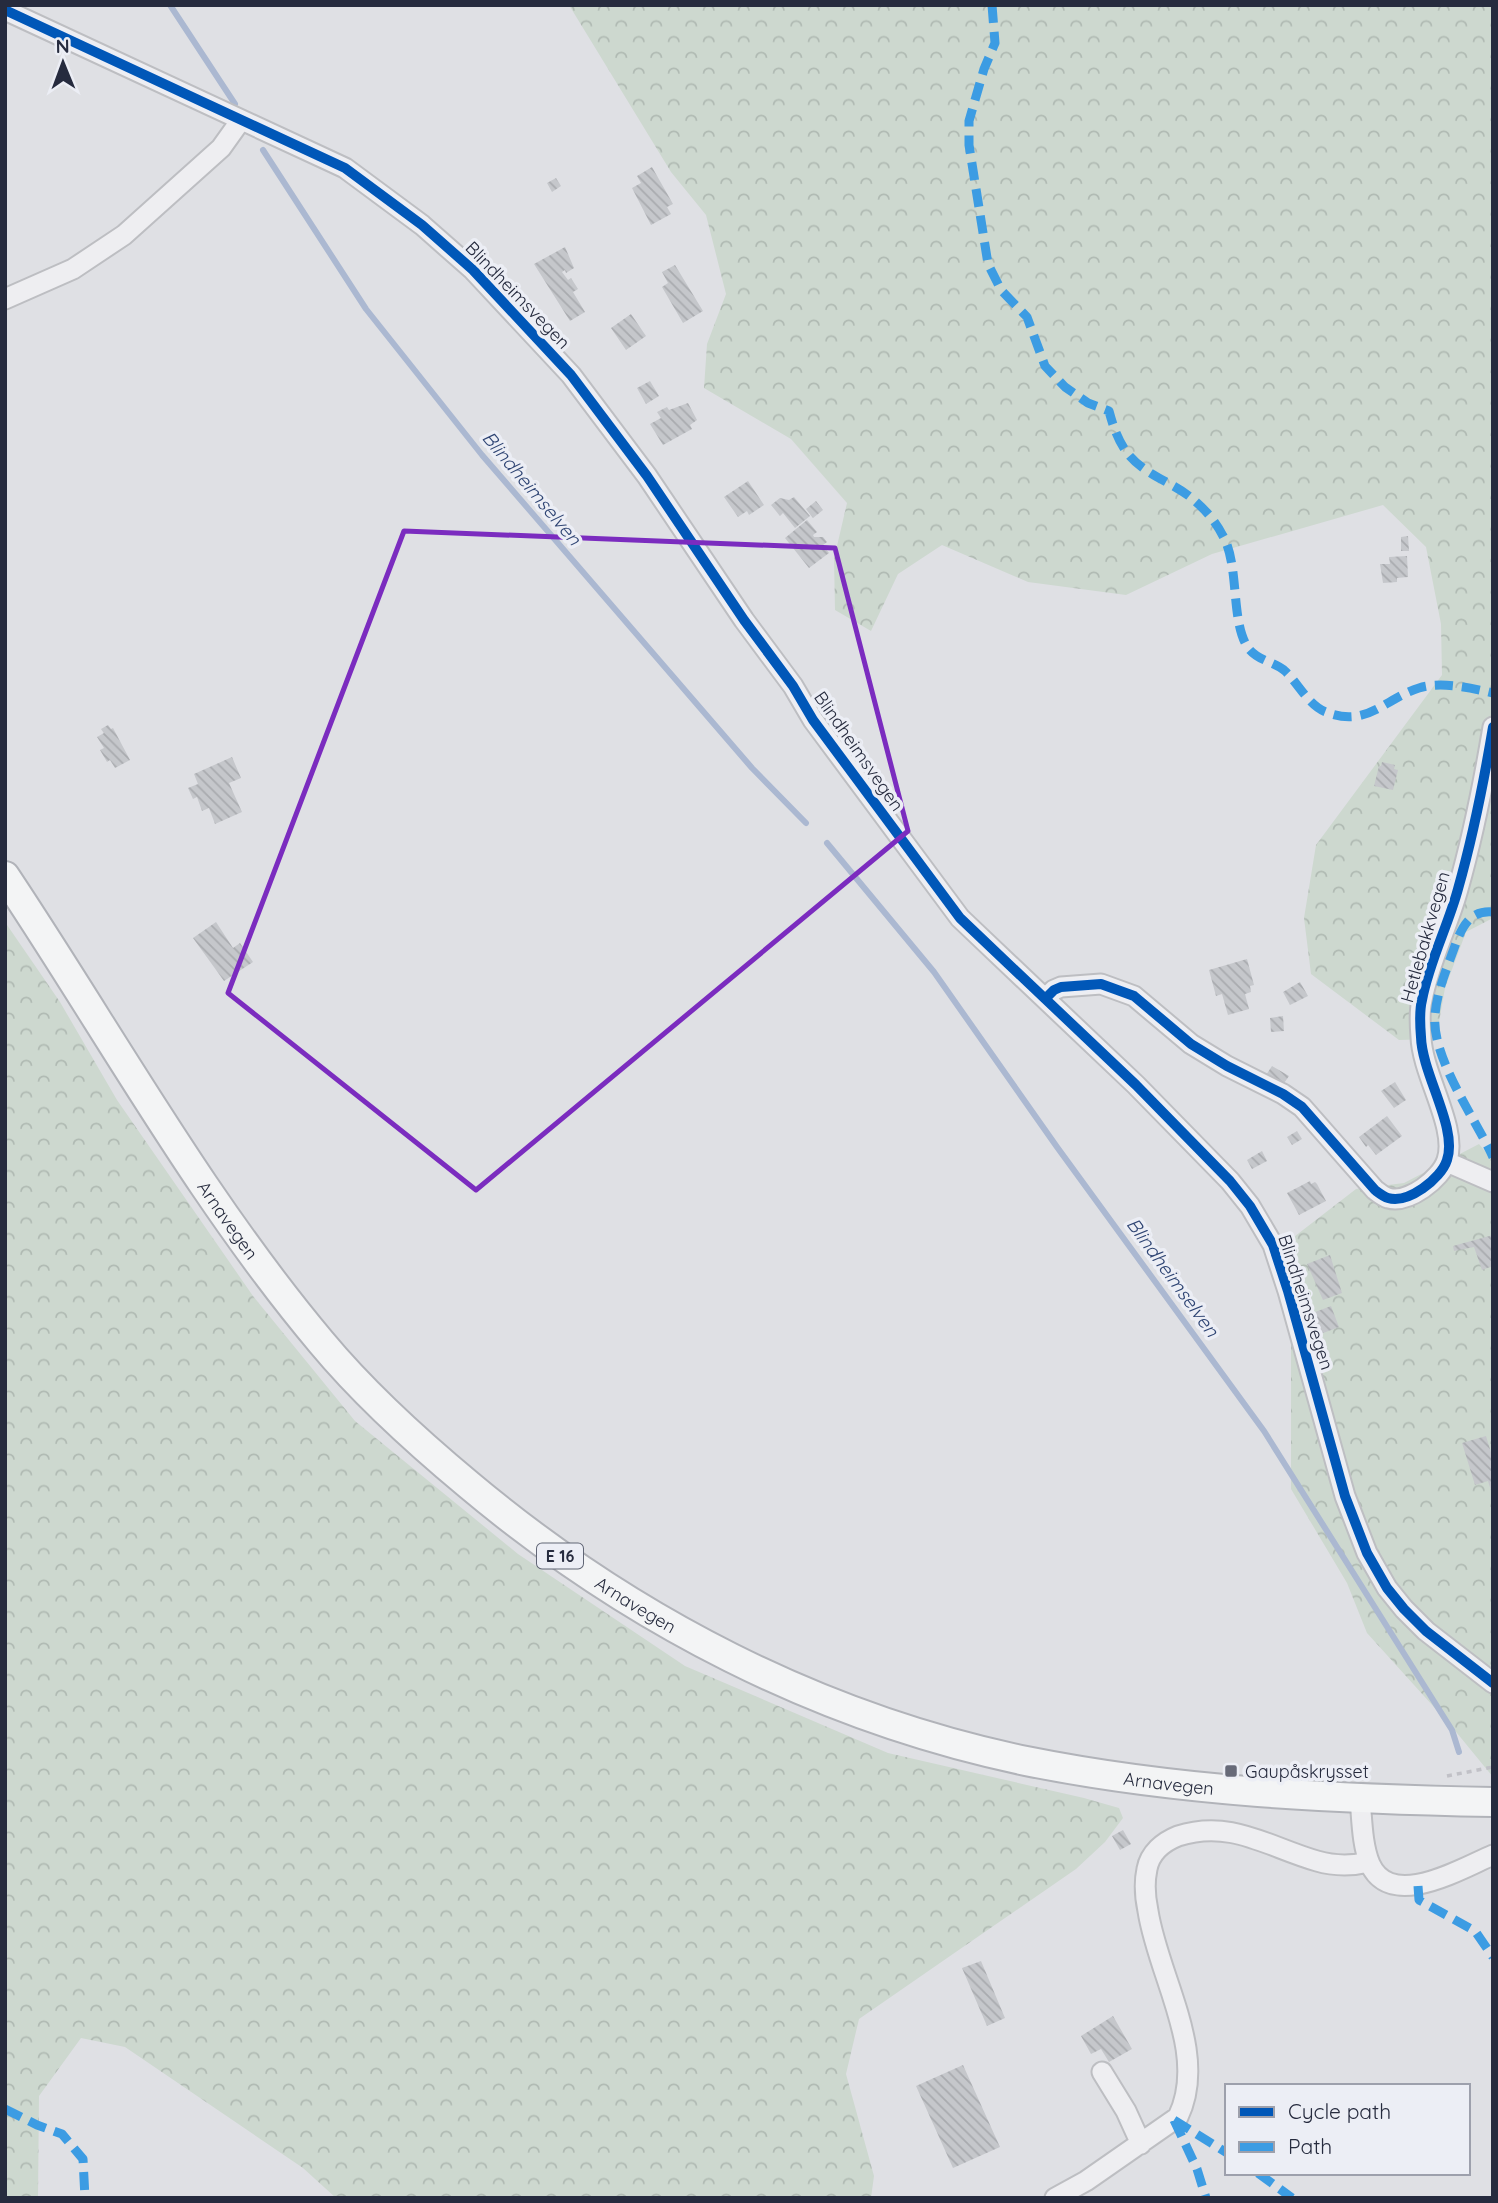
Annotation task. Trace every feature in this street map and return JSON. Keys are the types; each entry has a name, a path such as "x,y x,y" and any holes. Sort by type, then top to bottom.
{"highway":[{"name":"Arnavegen","path":"5,876 186,1158 267,1275 323,1345 400,1425 453,1473 511,1521 605,1587 653,1616 760,1672 858,1713 966,1747 1133,1779 1248,1792 1360,1799 1493,1802"}],"street":[{"name":"Blindheimsvegen","path":"5,10 345,169 422,225 473,270 571,375 646,476 814,720 939,892 982,942 1046,998 1202,1152 1250,1206 1273,1245 1345,1496 1367,1553 1387,1588 1404,1609 1426,1631 1493,1683"},
{"path":"5,299 73,269 124,235 221,148 241,120"},
{"name":"Hetlebakkvegen","path":"1447,1162 1449,1148 1444,1120 1421,1046 1420,1014 1422,999 1458,889 1486,770 1493,727"},
{"path":"1046,998 1061,987 1101,984 1134,996 1191,1044 1303,1107 1375,1190 1386,1198 1400,1198 1416,1193 1435,1178 1447,1162 1493,1182"},
{"path":"1360,1799 1369,1862 1374,1872 1387,1880 1399,1885 1418,1886 1493,1855"},
{"path":"1055,2198 1086,2181 1178,2117 1186,2100 1189,2084 1185,2039 1158,1958 1146,1904 1144,1881 1156,1849 1191,1832 1213,1830 1252,1836 1318,1862 1354,1865 1369,1862"},
{"path":"1102,2072 1126,2111 1141,2144"}],"path":[{"path":"1447,1776 1493,1767"}],"highlighted area":[{"path":"404,531 835,548 908,831 476,1190 228,993"}],"green space":[{"path":"569,5 1493,5 1493,918 1466,932 1445,988 1436,1039 1399,1040 1311,974 1304,918 1316,845 1442,675 1441,624 1426,547 1383,505 1212,554 1126,595 1028,582 942,545 898,574 871,631 835,610 834,559 847,503 791,439 704,388 707,344 726,294 706,215 671,172"},
{"path":"5,922 60,1002 117,1100 253,1296 355,1421 518,1554 685,1666 888,1753 1119,1808 1123,1818 1105,1842 1076,1869 859,2019 846,2074 874,2176 871,2198 336,2198 303,2168 125,2047 81,2038 39,2096 38,2198 5,2198"},
{"path":"1479,1144 1493,1161 1493,1777 1367,1633 1347,1583 1291,1489 1291,1331 1276,1284 1290,1240 1356,1189 1404,1183"}],"building":[{"path":"652,167 673,204 667,207 671,214 651,225 632,188 641,183 637,176"},
{"path":"556,178 561,186 552,192 547,183"},
{"path":"565,247 574,268 566,273 565,270 562,272 568,280 571,278 578,289 573,292 585,312 570,321 534,264"},
{"path":"675,265 703,311 683,323 662,287 668,283 662,272"},
{"path":"631,314 646,336 626,350 611,328"},
{"path":"650,381 659,396 646,404 637,388"},
{"path":"688,403 697,420 690,425 692,429 663,445 650,424 661,418 657,412"},
{"path":"748,481 764,505 749,515 747,511 738,517 724,497"},
{"path":"794,497 810,516 795,528 783,513 780,516 771,505 780,498 789,500"},
{"path":"816,501 823,510 813,518 806,509"},
{"path":"807,520 817,532 814,537 823,537 827,542 823,545 829,553 809,568 785,538"},
{"path":"1408,536 1409,551 1401,551 1401,537"},
{"path":"1407,556 1408,577 1397,578 1397,582 1383,583 1380,564 1390,564 1389,557"},
{"path":"108,725 113,728 130,760 115,768 110,760 107,762 100,750 104,748 97,737 104,733 101,729"},
{"path":"232,757 241,778 229,783 242,812 215,824 209,808 202,811 197,797 193,799 188,788 198,784 194,774"},
{"path":"1382,762 1395,765 1394,769 1398,770 1393,790 1374,786"},
{"path":"216,922 233,948 240,943 253,962 224,981 193,938"},
{"path":"1247,959 1254,985 1250,986 1251,992 1245,994 1249,1009 1228,1015 1222,994 1216,996 1209,970"},
{"path":"1300,982 1308,996 1290,1005 1283,992"},
{"path":"1283,1016 1284,1031 1271,1032 1270,1018"},
{"path":"1272,1066 1289,1076 1282,1086 1266,1075"},
{"path":"1395,1082 1406,1100 1394,1108 1381,1091"},
{"path":"1387,1116 1402,1136 1376,1155 1359,1137"},
{"path":"1297,1131 1302,1139 1292,1145 1287,1137"},
{"path":"1262,1151 1267,1161 1252,1169 1247,1160"},
{"path":"1310,1181 1311,1184 1317,1184 1326,1201 1299,1215 1287,1193"},
{"path":"1493,1235 1493,1266 1482,1270 1474,1247 1454,1251 1453,1246"},
{"path":"1330,1255 1342,1293 1323,1300 1307,1264"},
{"path":"1331,1306 1339,1327 1318,1335 1310,1314"},
{"path":"1486,1436 1493,1459 1492,1494 1488,1481 1475,1485 1462,1443"},
{"path":"1123,1830 1131,1844 1120,1850 1112,1836"},
{"path":"981,1961 1005,2018 987,2026 962,1968"},
{"path":"1113,2016 1132,2049 1109,2062 1101,2049 1091,2054 1081,2036"},
{"path":"963,2065 1000,2147 953,2168 916,2086"}],"waterway":[{"name":"Blindheimselven","path":"170,5 235,104"},
{"name":"Blindheimselven","path":"263,150 366,309 482,455 752,768 806,823"},
{"name":"Blindheimselven","path":"827,843 934,972 1057,1147 1264,1431 1452,1730 1459,1752"}],"marked path":[{"path":"992,5 995,43 984,69 969,121 969,145 988,264 1001,290 1027,317 1045,366 1065,387 1088,403 1109,411 1119,439 1134,461 1189,496 1204,509 1216,525 1223,536 1232,563 1239,625 1249,649 1285,671 1320,709 1340,716 1364,714 1428,686 1456,686 1493,693"},
{"path":"1493,912 1473,916 1462,930 1443,978 1435,1015 1436,1032 1447,1068 1493,1157"},
{"path":"1418,1886 1419,1900 1475,1931 1493,1957"},
{"path":"5,2109 62,2134 83,2159 85,2198"},
{"path":"1174,2120 1197,2169 1206,2198"},
{"path":"1174,2120 1225,2152"},
{"path":"1261,2175 1292,2198"}],"cycle path":[{"path":"5,10 345,168 422,225 473,270 571,375 647,476 744,620 793,686 813,720 960,918 1136,1085 1230,1181 1250,1206 1273,1245 1345,1496 1367,1553 1387,1588 1404,1609 1426,1631 1493,1683"},
{"path":"1046,998 1061,987 1101,984 1134,996 1191,1044 1302,1107 1381,1195 1396,1199 1414,1194 1438,1175 1447,1160 1448,1132 1423,1052 1421,1005 1463,869 1493,727"}],"place":[{"name":"Gaupåskrysset","path":"1231,1771"}]}
